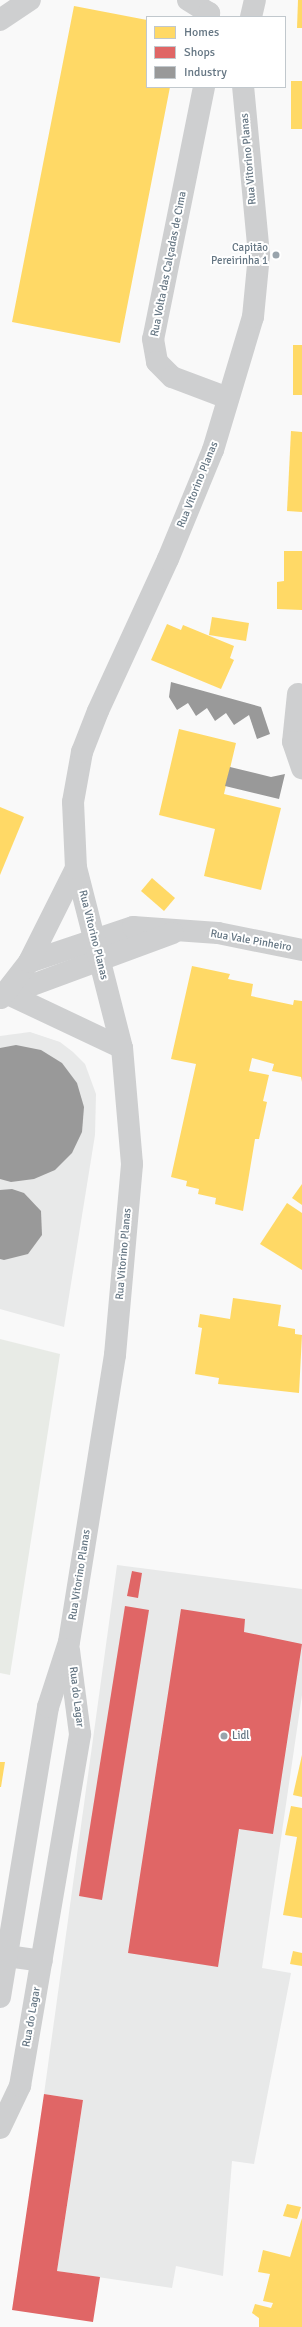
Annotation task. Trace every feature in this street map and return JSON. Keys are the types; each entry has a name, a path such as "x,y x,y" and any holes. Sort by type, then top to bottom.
{"street":[{"path":"0,20 30,0"},
{"path":"188,0 209,13 209,16"},
{"path":"252,16 255,0"},
{"name":"Rua Volta das Calçadas de Cima","path":"204,88 153,339 157,362 172,377 228,398"},
{"name":"Rua Vitorino Planas","path":"69,1642 116,1355 132,1164 122,1048 76,868 73,802 82,752 174,544 213,450 252,316 259,255 243,88"},
{"path":"298,694 293,742 302,768"},
{"name":"Rua Vitorino Planas","path":"4,997 29,962 76,868"},
{"name":"Rua Vale Pinheiro","path":"29,962 133,927 218,933 302,950"},
{"name":"Rua Vale Pinheiro","path":"4,997 100,962 176,931"},
{"path":"4,997 122,1048"},
{"name":"Rua do Lagar","path":"0,1997 48,1707 69,1642"},
{"name":"Rua do Lagar","path":"0,2128 20,2086 80,1734 69,1642"},
{"path":"7,1956 42,1961"}],"shaded area":[{"path":"30,1032 60,1042 73,1052 85,1064 96,1094 95,1135 64,1327 0,1309 0,1036"},
{"path":"0,1339 60,1354 10,1675 0,1673"},
{"path":"117,1565 302,1589 302,1695 262,1968 291,1973 254,2164 232,2161 223,2276 176,2266 172,2288 57,2271 83,2100 44,2094"}],"building: Homes":[{"path":"298,0 302,0 302,28 297,28"},
{"path":"74,6 146,20 146,88 170,88 120,343 12,322"},
{"path":"291,81 302,81 302,129 291,129"},
{"path":"293,345 302,345 302,395 293,395"},
{"path":"291,431 302,432 302,512 287,511"},
{"path":"284,551 302,551 302,610 277,609 277,582 284,581"},
{"path":"212,617 249,623 246,641 209,635"},
{"path":"167,624 181,630 183,625 234,646 230,658 234,660 221,689 151,660"},
{"path":"179,729 236,743 224,794 281,808 261,890 204,876 215,829 159,815"},
{"path":"0,807 24,817 0,875"},
{"path":"152,878 175,898 164,911 141,891"},
{"path":"192,966 230,974 228,979 253,984 251,996 293,1005 294,1000 302,1001 302,1082 301,1077 272,1071 274,1064 252,1058 249,1071 269,1075 263,1101 267,1102 259,1139 255,1139 243,1211 215,1204 216,1198 198,1194 199,1189 186,1186 187,1181 171,1177 196,1064 171,1059"},
{"path":"302,1184 302,1205 292,1198"},
{"path":"287,1203 302,1213 302,1270 260,1244"},
{"path":"233,1298 281,1305 278,1326 295,1329 295,1334 302,1335 299,1393 218,1384 219,1378 195,1374 202,1328 198,1327 200,1314 230,1319"},
{"path":"302,1755 302,1797 293,1795"},
{"path":"0,1762 5,1762 1,1787 0,1787"},
{"path":"291,1806 302,1808 302,1918 283,1915 297,1837 285,1835"},
{"path":"293,1951 302,1953 302,1966 290,1964"},
{"path":"287,2204 301,2207 297,2219 283,2216"},
{"path":"302,2218 302,2327 259,2327 259,2318 252,2313 255,2304 271,2308 273,2303 263,2301 270,2274 258,2272 263,2250 290,2257"}],"building: Shops":[{"path":"132,1571 142,1573 138,1598 127,1596"},
{"path":"125,1606 149,1610 102,1900 79,1896"},
{"name":"Lidl","path":"181,1609 245,1619 244,1632 302,1644 273,1834 239,1829 218,1967 128,1953"},
{"path":"44,2094 83,2100 57,2271 100,2277 93,2322 12,2310"}],"building: Industry":[{"path":"171,682 261,707 270,734 257,739 249,715 234,725 226,713 215,721 207,708 196,716 188,703 177,710 169,697"},
{"path":"230,767 271,777 285,774 279,799 225,786"},
{"path":"16,1045 41,1050 62,1063 77,1083 84,1107 82,1132 72,1153 55,1170 34,1179 11,1182 0,1179 0,1048"},
{"path":"12,1189 24,1193 41,1211 42,1235 28,1254 4,1260 0,1259 0,1190"}],"place":[{"name":"Capitão Pereirinha 1","path":"276,255"},
{"name":"Lidl","path":"224,1736"}]}
